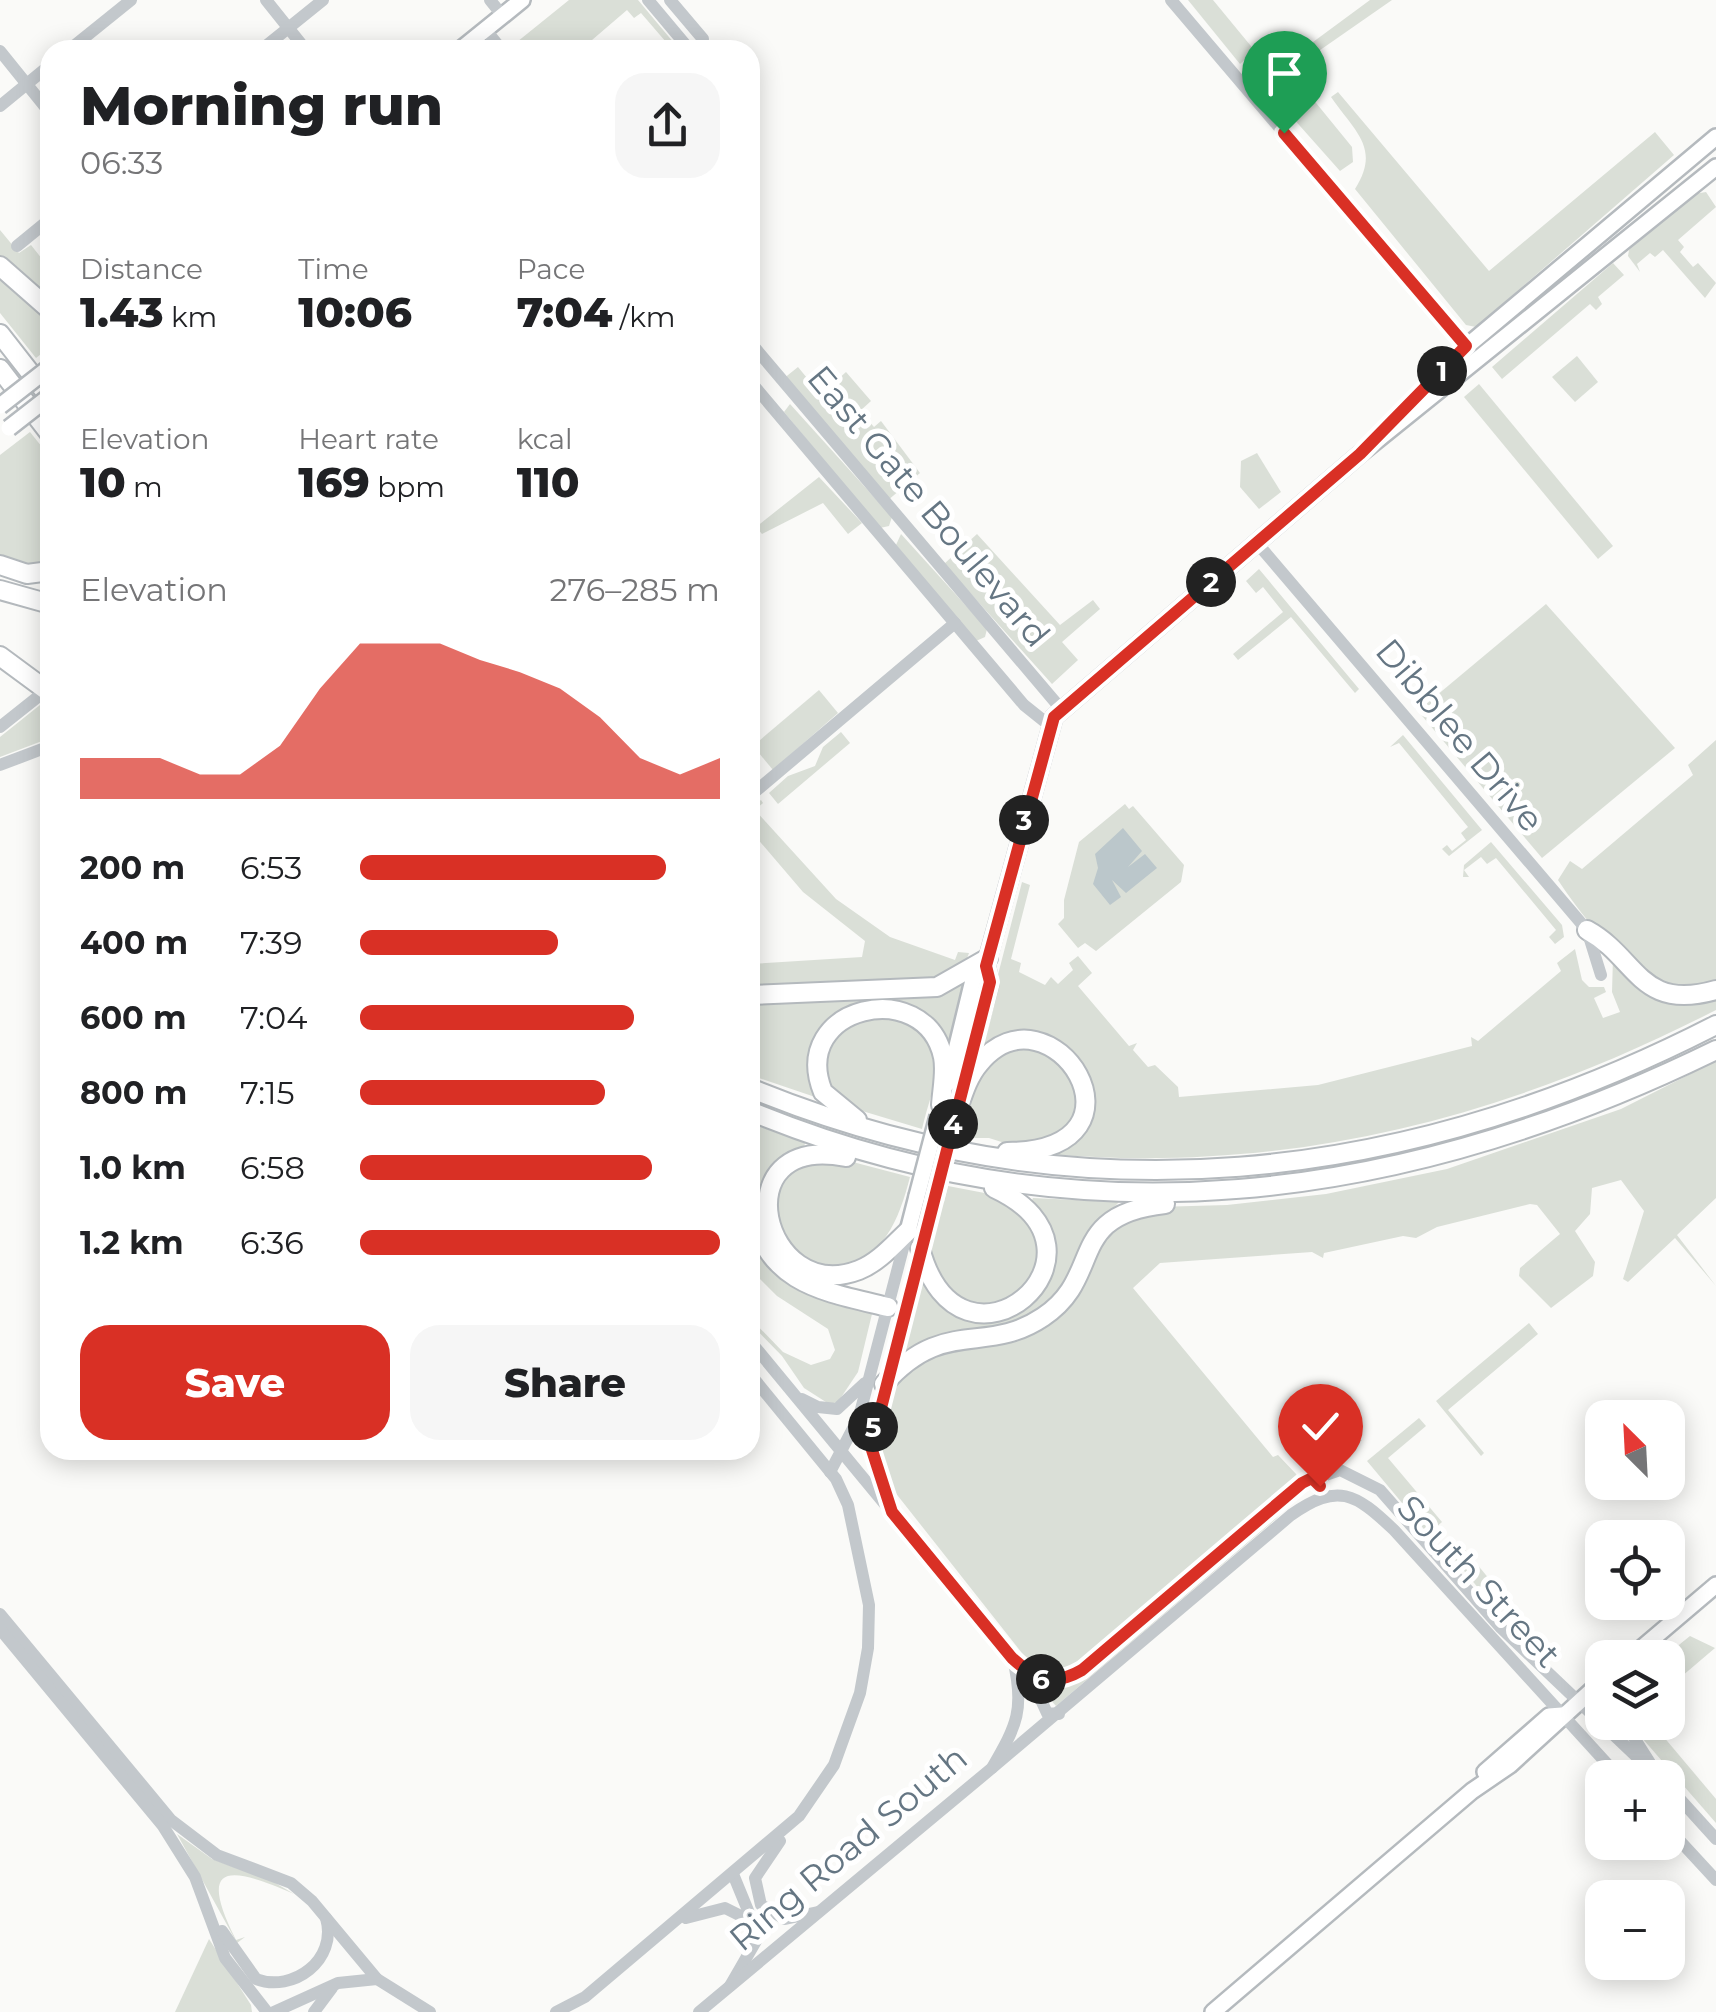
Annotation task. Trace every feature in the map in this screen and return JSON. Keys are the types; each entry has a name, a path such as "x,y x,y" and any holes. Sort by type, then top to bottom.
{"highway":[{"path":"0,266 40,301"},
{"path":"0,334 40,384"},
{"path":"0,370 40,421"},
{"path":"0,565 27,574 40,572"},
{"path":"2,592 40,602"},
{"path":"0,656 40,683"},
{"path":"1587,930 1653,988 1680,994 1716,990"},
{"path":"760,995 937,986 987,962"},
{"path":"874,1132 831,1101 818,1073 824,1040 838,1024 857,1012 892,1009 926,1028 944,1062 944,1113"},
{"path":"760,1092 874,1132 957,1152 1046,1166 1142,1171 1238,1169 1334,1157 1504,1115 1612,1074 1716,1025"},
{"path":"944,1113 975,1068 992,1052 1010,1044 1052,1046 1072,1060 1085,1084 1082,1117 1056,1144 1025,1152 957,1152"},
{"path":"877,1381 926,1347 1020,1328 1045,1316 1069,1290 1098,1233 1120,1213 1219,1192 1330,1180 1460,1151 1586,1108 1716,1050"},
{"path":"760,1115 898,1162"},
{"path":"908,1231 870,1265 850,1273 828,1274 805,1267 786,1254 774,1236 767,1214 774,1180 801,1156 822,1152 971,1177 1104,1192 1219,1192"},
{"path":"920,1248 937,1291 962,1310 1001,1312 1020,1304 1035,1290 1048,1258 1040,1222 1018,1199 971,1177"},
{"path":"760,1241 767,1255 793,1278 888,1306"}],"main road":[{"path":"474,40 522,0"},
{"path":"1360,454 1466,346 1716,138"},
{"path":"920,1248 925,1198 944,1113 990,982 987,962 1049,725 1360,454 1479,362 1716,167"},
{"path":"0,406 40,375"},
{"path":"4,432 40,405"},
{"path":"908,1231 925,1198"},
{"path":"1651,1640 1716,1585"},
{"path":"1212,2012 1472,1791 1510,1765 1585,1696"}],"street":[{"path":"81,40 131,0"},
{"path":"266,0 298,40"},
{"path":"273,40 323,0"},
{"path":"490,0 502,15"},
{"path":"648,0 682,40"},
{"path":"670,0 703,39"},
{"path":"1171,0 1479,362"},
{"path":"485,30 494,40"},
{"path":"0,51 40,102"},
{"path":"0,106 40,73"},
{"path":"17,246 40,227"},
{"name":"East Gate Boulevard","path":"760,354 1062,710"},
{"name":"East Gate Boulevard","path":"760,393 1028,709 1049,725"},
{"path":"884,539 903,522"},
{"name":"Dibblee Drive","path":"1257,543 1587,930 1602,975"},
{"path":"760,788 955,623"},
{"path":"980,652 1000,636"},
{"path":"0,726 40,694"},
{"path":"0,766 40,750"},
{"path":"892,1512 871,1447 888,1306 908,1231"},
{"path":"830,1472 877,1381 920,1248"},
{"path":"760,1353 1012,1658 1032,1675 1047,1681 1068,1679"},
{"path":"795,1394 818,1407 838,1408 877,1381"},
{"name":"Ring Road South","path":"556,2012 585,1997 790,1826 834,1765 852,1723 866,1663 869,1621 863,1564 848,1505 830,1472 760,1386"},
{"name":"South Street","path":"1312,1478 1340,1470 1362,1477 1380,1490 1501,1628 1641,1760"},
{"path":"1354,1498 1365,1492 1362,1477"},
{"path":"992,1768 1064,1711 1312,1501 1320,1487 1312,1478 1068,1679 1047,1691 1041,1700 1049,1714 1064,1711"},
{"name":"South Street","path":"1312,1501 1332,1495 1354,1498 1394,1530 1603,1760"},
{"path":"0,1614 171,1820 217,1855 290,1883 326,1918 377,1979 430,2012"},
{"path":"0,1629 163,1826 244,1967 272,1985 298,1980 308,1972 329,1937 326,1918"},
{"name":"Ring Road South","path":"699,2012 992,1768 1017,1723 1020,1689 1012,1658"},
{"path":"1685,1805 1716,1839"},
{"path":"790,1826 757,1874 756,1896 764,1908 779,1918 824,1910"},
{"path":"1685,1846 1716,1880"},
{"path":"729,1988 734,1972 752,1952 753,1923 733,1874"},
{"path":"206,1904 225,1958 271,2012 338,1983 377,1979"},
{"path":"680,1920 725,1908 753,1923"},
{"path":"314,2012 324,1994 338,1983"}],"shaded area":[{"path":"569,0 638,0 671,40 664,40 641,13 634,18 627,10 592,40 519,40"},
{"path":"1188,0 1213,0 1255,51 1240,64"},
{"path":"1370,0 1392,0 1290,71 1352,147 1353,162 1340,171 1260,81"},
{"path":"1338,92 1489,271 1655,132 1674,155 1476,327 1466,325 1355,189 1366,162 1365,151 1356,131 1331,97"},
{"path":"1706,192 1716,207 1678,240 1684,247 1680,252 1693,267 1698,263 1716,283 1705,298 1663,250 1655,257 1650,253 1637,264 1640,272 1628,256 1629,250 1694,194"},
{"path":"0,230 19,253 31,245 40,256 40,294 0,258"},
{"path":"1613,263 1624,275 1598,297 1602,304 1596,310 1590,304 1502,379 1492,367"},
{"path":"0,272 40,308 40,355 36,358 0,313"},
{"path":"1577,356 1598,382 1575,402 1552,377"},
{"path":"821,366 835,382 846,372 871,401 860,411 874,427 881,421 920,473 887,501 783,379 798,367 807,378"},
{"path":"1479,384 1613,546 1598,559 1464,397"},
{"path":"790,404 892,517 889,526 880,528 784,412"},
{"path":"30,432 40,444 40,565 25,567 0,559 0,455"},
{"path":"1257,453 1281,492 1259,509 1240,487 1241,461"},
{"path":"819,477 862,523 848,534 823,503 762,534 760,524"},
{"path":"901,534 987,629 985,637 976,641 896,545"},
{"path":"977,534 1060,625 1093,600 1100,609 1062,642 1078,660 1052,684 944,564"},
{"path":"1259,569 1359,689 1355,693 1291,617 1238,660 1233,654 1283,612 1263,587 1256,593 1246,581"},
{"path":"1546,604 1675,748 1542,858 1418,711"},
{"path":"819,690 838,713 773,770 760,754 760,740"},
{"path":"40,705 40,742 0,757 0,737"},
{"path":"841,732 850,743 778,804 769,793 788,776 815,766 823,747"},
{"path":"1403,735 1482,830 1449,856 1442,849 1447,845 1452,851 1466,840 1461,833 1468,827 1399,743 1390,747"},
{"path":"1716,740 1716,982 1670,987 1641,975 1628,964 1588,921 1558,880 1570,861 1582,869 1693,775 1688,765"},
{"path":"1125,804 1129,809 1133,806 1184,865 1181,882 1096,951 1085,943 1078,948 1058,924 1064,918 1064,900 1079,842"},
{"path":"760,815 836,899 890,937 955,960 958,952 969,953 965,964 936,981 760,988 760,963 862,957 865,941 803,892 760,842"},
{"path":"1123,828 1142,851 1128,867 1145,854 1157,868 1126,893 1112,880 1121,897 1110,905 1093,884 1098,868 1095,854"},
{"path":"1491,842 1562,925 1564,937 1555,944 1549,937 1556,930 1496,858 1487,864 1481,857 1464,870 1469,877 1463,877 1464,865"},
{"path":"1022,882 1030,885 1011,959 1021,963 1019,972 1045,985 1051,977 1058,984 1073,970 1069,963 1078,956 1092,973 1078,986 1129,1046 1137,1043 1133,1050 1148,1067 1155,1065 1178,1087 1179,1097 1318,1085 1472,1046 1471,1037 1478,1041 1561,971 1557,963 1575,949 1582,980 1589,987 1604,987 1606,992 1594,998 1603,1018 1620,1012 1612,992 1613,957 1622,969 1645,984 1716,993 1716,1010 1554,1082 1472,1110 1390,1131 1222,1156 1046,1154 1079,1130 1084,1081 1075,1054 1053,1039 1038,1036 1009,1038 985,1048 980,1044"},
{"path":"958,981 963,986 948,1046 886,1001 851,1009 819,1029 818,1098 760,1078 760,997"},
{"path":"893,1013 913,1027 934,1053 935,1078 922,1129 849,1107 824,1081 824,1049 841,1026"},
{"path":"1034,1046 1065,1060 1080,1102 1071,1122 1059,1135 1014,1146 989,1138 960,1138 967,1090 1002,1051"},
{"path":"1716,1061 1716,1198 1677,1235 1716,1286 1675,1238 1628,1282 1623,1279 1644,1211 1621,1180 1592,1188 1590,1214 1575,1231 1595,1262 1593,1276 1551,1308 1519,1276 1520,1268 1560,1234 1537,1205 1530,1204 1437,1227 1416,1238 1403,1236 1324,1253 1323,1258 1312,1252 1160,1263 1133,1288 1273,1457 1278,1455 1297,1475 1070,1669 1055,1674 1033,1667 883,1477 877,1432 889,1388 911,1362 1045,1321 1104,1229 1156,1207 1227,1205 1326,1194 1447,1169 1621,1109"},
{"path":"760,1127 805,1143 804,1148 782,1159 762,1196"},
{"path":"826,1155 910,1177 894,1223 877,1247 852,1263 836,1266 813,1264 793,1252 782,1235 771,1201 784,1172"},
{"path":"948,1186 995,1195 1031,1218 1041,1259 1025,1285 1008,1300 986,1304 956,1301 928,1261 938,1201 944,1202"},
{"path":"1033,1198 1119,1202 1091,1231 1065,1285 1044,1309 1014,1323 931,1339 898,1353 918,1277 934,1296 972,1316 1038,1289 1042,1216 1031,1202"},
{"path":"760,1252 801,1286 866,1307 872,1314 858,1372 838,1402 829,1404 804,1388 760,1333 760,1328 783,1352 811,1365 830,1359 835,1350 828,1329 777,1296 760,1279"},
{"path":"1529,1323 1538,1334 1448,1410 1484,1453 1481,1456 1436,1401"},
{"path":"1419,1418 1426,1426 1388,1458 1442,1522 1428,1534 1367,1461"},
{"path":"1362,1440 1334,1463 1308,1468 1298,1457 1317,1441"},
{"path":"1297,1495 1276,1519 1056,1706 1048,1697"},
{"path":"1462,1546 1509,1603 1498,1612 1451,1555"},
{"path":"1690,1636 1715,1648 1685,1674 1685,1640"},
{"path":"1644,1740 1666,1740 1683,1760 1661,1760"},
{"path":"1685,1762 1716,1799 1716,1823 1685,1787"},
{"path":"177,1834 212,1859 272,1881 294,1894 252,1878 226,1877 220,1883 219,1896 236,1940 245,1937 237,1943"},
{"path":"209,1939 251,2005 252,2012 175,2012"}],"route":[{"path":"1284,133 1466,346 1360,454 1049,725 986,966 990,982 874,1422 871,1447 877,1476 892,1512 1012,1658 1032,1675 1047,1681 1068,1679 1082,1670 1302,1483 1312,1478 1320,1486"}]}
